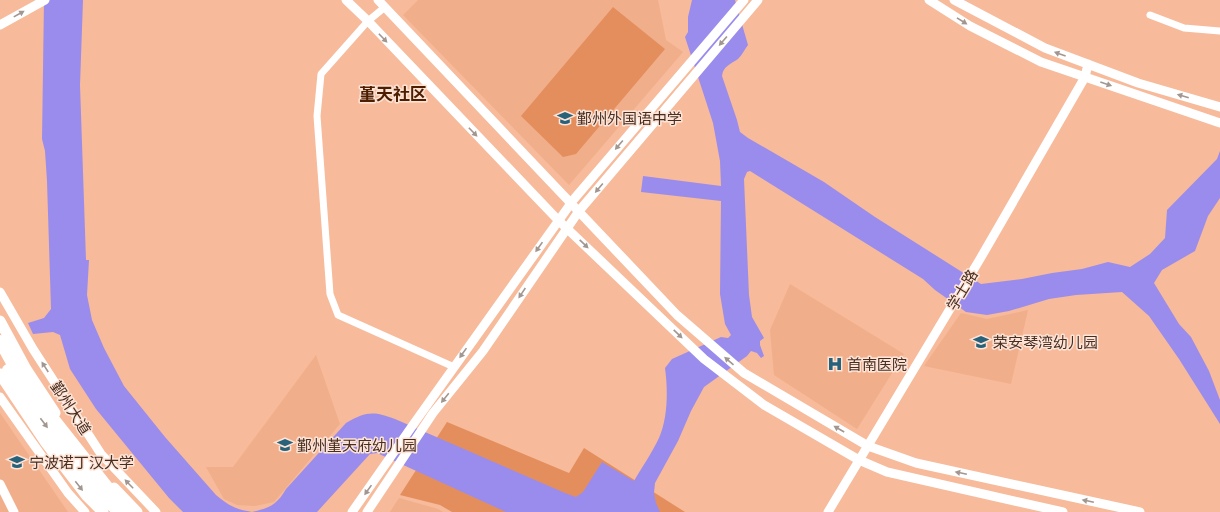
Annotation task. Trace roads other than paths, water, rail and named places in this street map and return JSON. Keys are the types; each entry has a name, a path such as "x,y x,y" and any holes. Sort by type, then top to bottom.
{"highway":[{"path":"0,341 18,374 127,512"},
{"path":"0,355 18,387 94,489 118,512"}],"main road":[{"name":"鄞州大道","path":"0,321 26,369 62,425 112,486 137,512"},
{"path":"0,374 46,443 86,495 103,512"}],"street":[{"path":"346,0 368,21 558,220 704,359 764,405 859,460 887,472 1063,512"},
{"path":"378,0 677,315 744,373 868,446 916,463 1140,512"},
{"path":"367,512 425,424 483,351 579,211 758,0"},
{"path":"928,0 970,26 1041,62 1220,123"},
{"path":"954,0 1045,48 1138,83 1220,107"},
{"path":"352,512 571,203 743,1"},
{"path":"0,25 42,2"},
{"path":"385,7 368,21 321,74 317,116 330,294 338,315 454,367"},
{"path":"1150,15 1184,28 1220,31"},
{"name":"学士路","path":"828,512 980,259 1085,77 1088,64"},
{"name":"鄞州大道","path":"0,292 33,349 101,454 156,512"},
{"path":"0,397 68,493 85,512"},
{"path":"0,484 14,512"}],"place":[{"name":"鄞州外国语中学","path":"565,118"},
{"name":"荣安琴湾幼儿园","path":"981,342"},
{"name":"首南医院","path":"835,364"},
{"name":"鄞州堇天府幼儿园","path":"285,445"},
{"name":"宁波诺丁汉大学","path":"17,462"}],"district":[{"name":"堇天社区","path":"393,94"}]}
